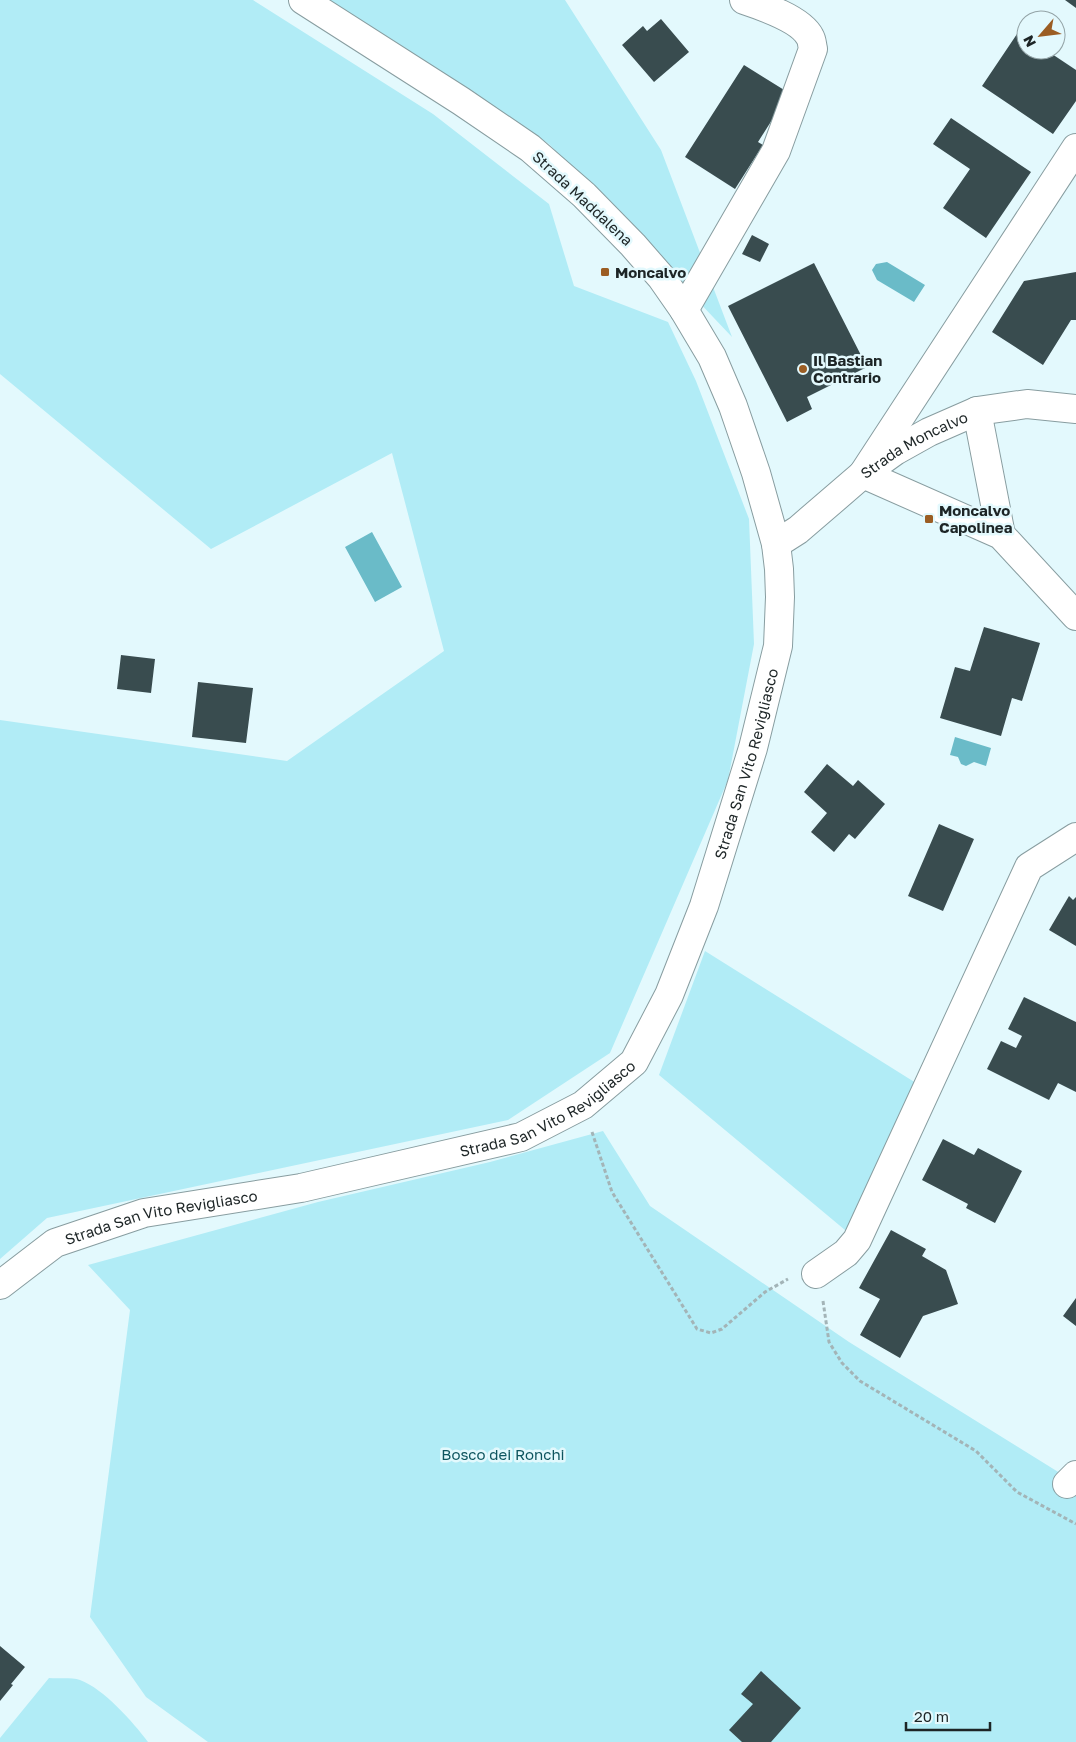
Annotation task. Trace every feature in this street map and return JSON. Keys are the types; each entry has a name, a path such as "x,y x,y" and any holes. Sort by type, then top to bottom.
{"street":[{"name":"Strada Maddalena","path":"303,0 462,101 530,148 584,195 634,244 661,277 684,310 712,357 733,406 756,473 776,544"},
{"path":"684,310 776,151 813,49 810,36 796,22 763,6 744,0"},
{"path":"1076,148 863,474 1001,534 1076,616"},
{"name":"Strada Moncalvo","path":"776,544 798,530 863,474 895,451 929,432 977,412 1027,404 1076,409"},
{"path":"977,412 1001,534"},
{"name":"Strada San Vito Revigliasco","path":"0,1285 55,1242 144,1213 301,1188 521,1137 582,1105 634,1062 669,995 704,906 753,748 778,646 780,597 776,544"},
{"path":"816,1274 846,1253 858,1240 1029,867 1076,837"}],"path":[{"path":"582,1105 612,1192 697,1328 711,1333 722,1329 765,1292 803,1270 816,1274 821,1282 829,1342 842,1363 860,1381 976,1452 1017,1492 1076,1524"}],"green space":[{"path":"0,0 253,0 433,114 549,204 574,286 668,322 696,381 749,519 754,644 728,780 610,1053 508,1120 47,1218 0,1259 0,720 287,761 444,651 392,453 211,549 0,374"},
{"path":"321,0 565,0 661,150 732,337 549,144"},
{"path":"705,951 916,1083 851,1235 659,1075"},
{"name":"Bosco dei Ronchi","path":"603,1131 650,1206 849,1342 1076,1483 1076,1742 208,1742 146,1697 90,1617 130,1310 88,1265 318,1202 490,1162"},
{"path":"49,1678 76,1679 89,1684 108,1698 148,1742 0,1742 0,1738"}],"shaded area":[{"path":"887,262 925,285 914,302 877,280 872,270 876,264"},
{"path":"372,532 402,587 375,602 345,547"},
{"path":"955,737 991,748 986,766 974,762 966,766 961,764 958,757 950,755"}],"building":[{"path":"1065,0 1076,0 1076,8"},
{"path":"661,19 689,52 654,82 622,45 643,26 647,31"},
{"path":"1016,35 1016,60 1061,60 1076,70 1076,101 1053,134 982,86"},
{"path":"744,65 789,93 758,142 763,145 735,189 685,157"},
{"path":"951,118 1031,172 986,238 943,208 970,169 933,144"},
{"path":"752,235 769,244 760,262 742,254"},
{"path":"814,263 867,367 807,397 812,409 787,422 728,306"},
{"path":"1076,272 1076,320 1071,320 1043,365 992,332 1024,281"},
{"path":"984,627 1040,643 1022,701 1012,698 1001,736 940,718 955,667 970,671"},
{"path":"121,655 155,659 151,693 117,689"},
{"path":"198,682 253,688 246,743 192,737"},
{"path":"827,764 853,786 858,780 885,804 855,839 849,834 834,852 811,832 827,813 804,792"},
{"path":"939,824 974,839 943,911 908,896"},
{"path":"1069,896 1073,900 1076,897 1076,946 1049,930"},
{"path":"1024,997 1076,1022 1076,1092 1058,1083 1049,1100 987,1069 1001,1041 1016,1048 1022,1036 1008,1029"},
{"path":"943,1139 974,1155 978,1148 1022,1171 995,1223 966,1208 968,1204 922,1180"},
{"path":"891,1230 926,1249 922,1256 946,1270 958,1304 923,1316 900,1358 860,1335 880,1299 859,1288"},
{"path":"1076,1298 1076,1326 1063,1316"},
{"path":"0,1646 25,1667 0,1701"},
{"path":"761,1671 801,1708 771,1742 742,1742 729,1730 753,1704 741,1694"}],"place":[{"name":"Moncalvo","path":"605,272"},
{"name":"Il Bastian Contrario","path":"803,369"},
{"name":"Moncalvo Capolinea","path":"929,519"}]}
